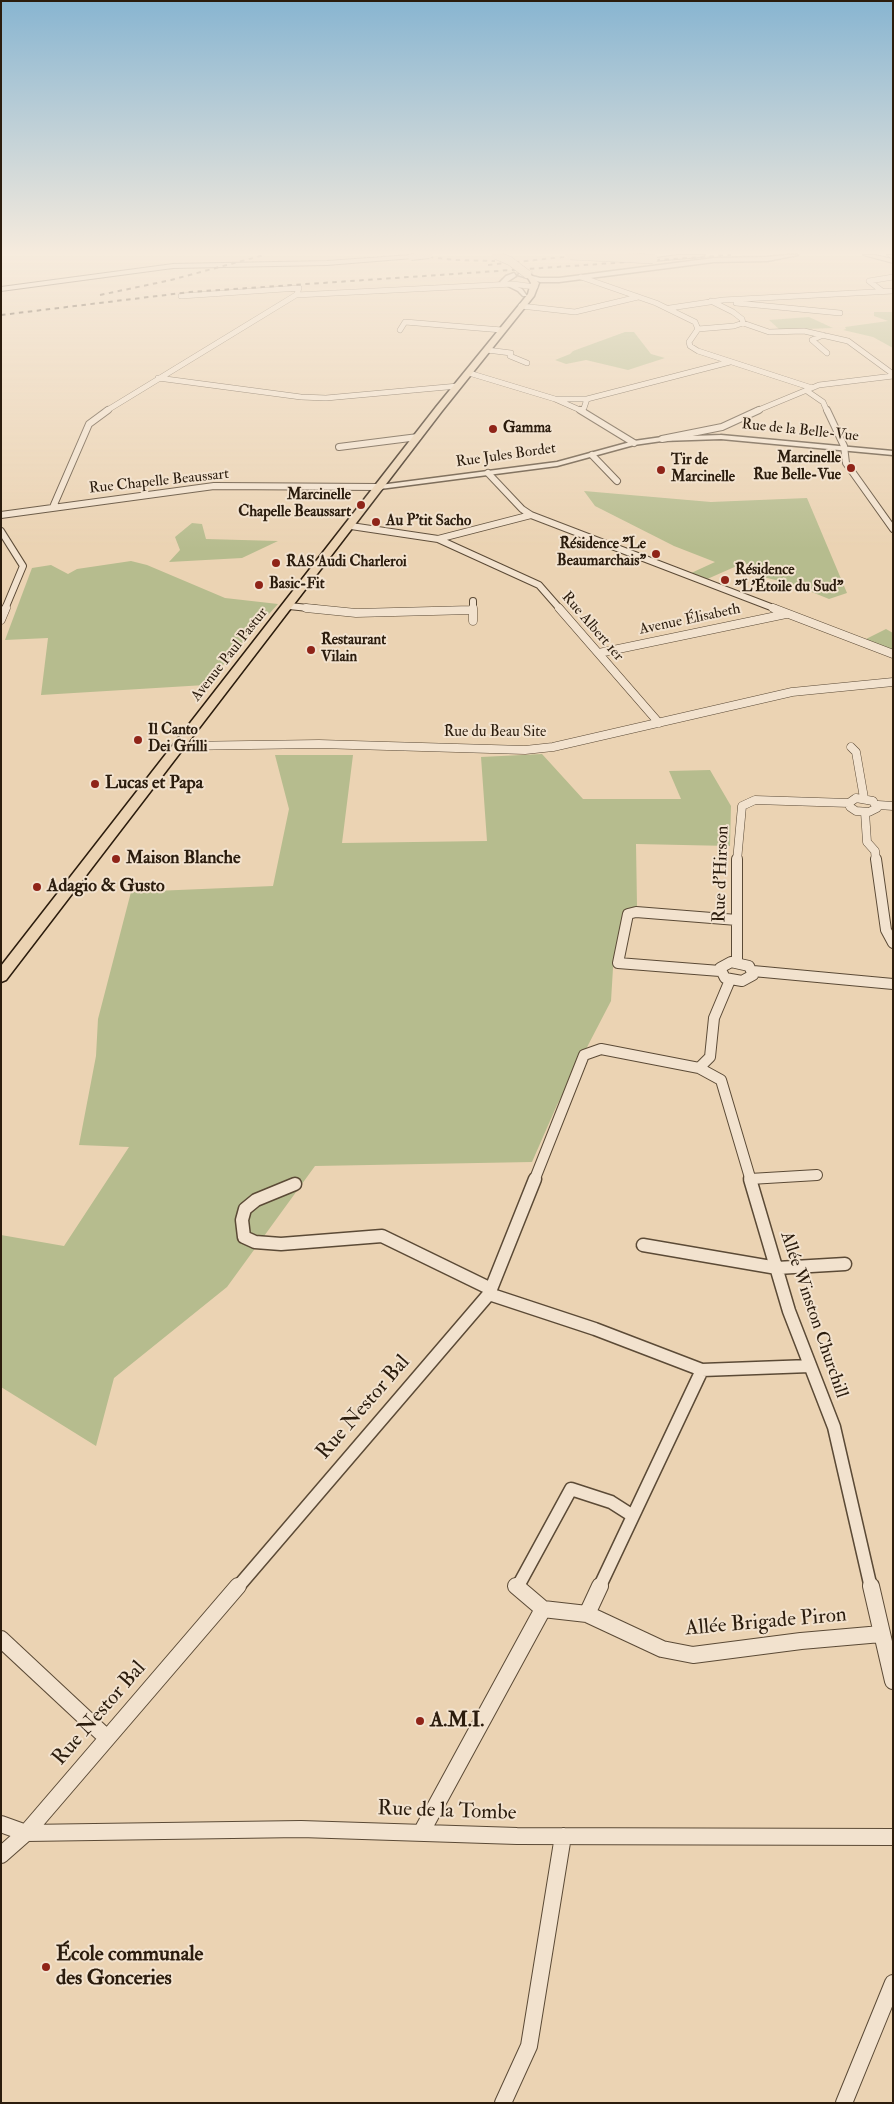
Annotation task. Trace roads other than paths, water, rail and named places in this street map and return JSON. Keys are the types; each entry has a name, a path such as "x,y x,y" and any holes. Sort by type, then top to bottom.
{"main road":[{"name":"Avenue Paul Pastur","path":"1,977 351,526 418,436 485,353"}],"street":[{"path":"53,508 89,424 94,418 200,353"},
{"path":"511,353 510,356 528,363"},
{"path":"708,353 809,389 823,402 845,450 846,463 893,529"},
{"path":"864,353 893,375"},
{"path":"555,399 587,399 730,362"},
{"path":"469,373 555,399 580,410 634,443"},
{"path":"705,436 736,419 809,389 893,375"},
{"path":"157,379 301,397 326,398 458,386"},
{"path":"580,410 584,408 587,399"},
{"path":"662,439 722,427"},
{"path":"339,447 418,436"},
{"name":"Rue de la Belle-Vue","path":"662,439 705,436 893,453"},
{"name":"Rue Jules Bordet","path":"380,487 556,464 634,443 662,439"},
{"path":"592,455 617,480"},
{"path":"488,473 522,509 531,514 893,654"},
{"name":"Rue Chapelle Beaussart","path":"1,515 214,486 380,487"},
{"path":"438,538 531,514"},
{"name":"Rue Albert 1er","path":"351,526 438,538 539,585 659,723"},
{"path":"1,531 24,566 1,620"},
{"path":"472,601 473,621"},
{"path":"289,606 356,613 471,610"},
{"name":"Avenue Élisabeth","path":"599,653 787,614"},
{"name":"Rue du Beau Site","path":"180,746 320,744 525,750 553,747 792,692 893,682"},
{"path":"851,747 856,752 864,798"},
{"path":"878,805 876,810 865,812 853,809 849,802 853,799 864,798 878,805 893,806"},
{"name":"Rue d'Hirson","path":"736,962 737,848 742,806 755,800 849,802"},
{"path":"865,812 867,842 875,851 886,930 893,943"},
{"path":"720,971 618,963 628,914 636,912 737,920"},
{"path":"720,971 726,963 736,962 749,966 753,972"},
{"path":"720,971 722,975 730,980 747,980 753,975 753,972"},
{"path":"753,972 893,984"},
{"path":"699,1068 710,1058 714,1018 730,980"},
{"name":"Rue Nestor Bal","path":"1,1855 26,1833 490,1292 584,1055 601,1049 699,1068"},
{"name":"Allée Winston Churchill","path":"699,1068 721,1080 789,1311 834,1427 893,1681"},
{"path":"750,1179 817,1175"},
{"path":"295,1184 256,1200 245,1209 242,1220 244,1237 255,1242 281,1244 382,1236 390,1238 490,1292 594,1328 702,1370 810,1366"},
{"path":"642,1245 777,1268 845,1264"},
{"path":"586,1614 702,1370"},
{"path":"421,1833 543,1609 516,1587 571,1490 611,1502 633,1516"},
{"name":"Allée Brigade Piron","path":"543,1609 586,1614 662,1649 693,1656 801,1641 881,1634"},
{"path":"1,1639 107,1738"},
{"name":"Rue de la Tombe","path":"1,1824 26,1833 302,1829 563,1836 893,1836"},
{"path":"503,2103 529,2046 563,1836"},
{"path":"844,2103 893,1983"}],"place":[{"name":"Gamma","path":"493,429"},
{"name":"Marcinelle Rue Belle-Vue","path":"851,468"},
{"name":"Tir de Marcinelle","path":"661,470"},
{"name":"Marcinelle Chapelle Beaussart","path":"361,505"},
{"name":"Au P'tit Sacho","path":"376,522"},
{"name":"Résidence \"Le Beaumarchais\"","path":"656,554"},
{"name":"RAS Audi Charleroi","path":"276,563"},
{"name":"Résidence \"L'Étoile du Sud\"","path":"725,580"},
{"name":"Basic-Fit","path":"259,585"},
{"name":"Restaurant Vilain","path":"311,650"},
{"name":"Il Canto Dei Grilli","path":"138,740"},
{"name":"Lucas et Papa","path":"95,784"},
{"name":"Maison Blanche","path":"116,859"},
{"name":"Adagio & Gusto","path":"37,887"},
{"name":"A.M.I.","path":"420,1721"},
{"name":"École communale des Gonceries","path":"46,1967"}]}
